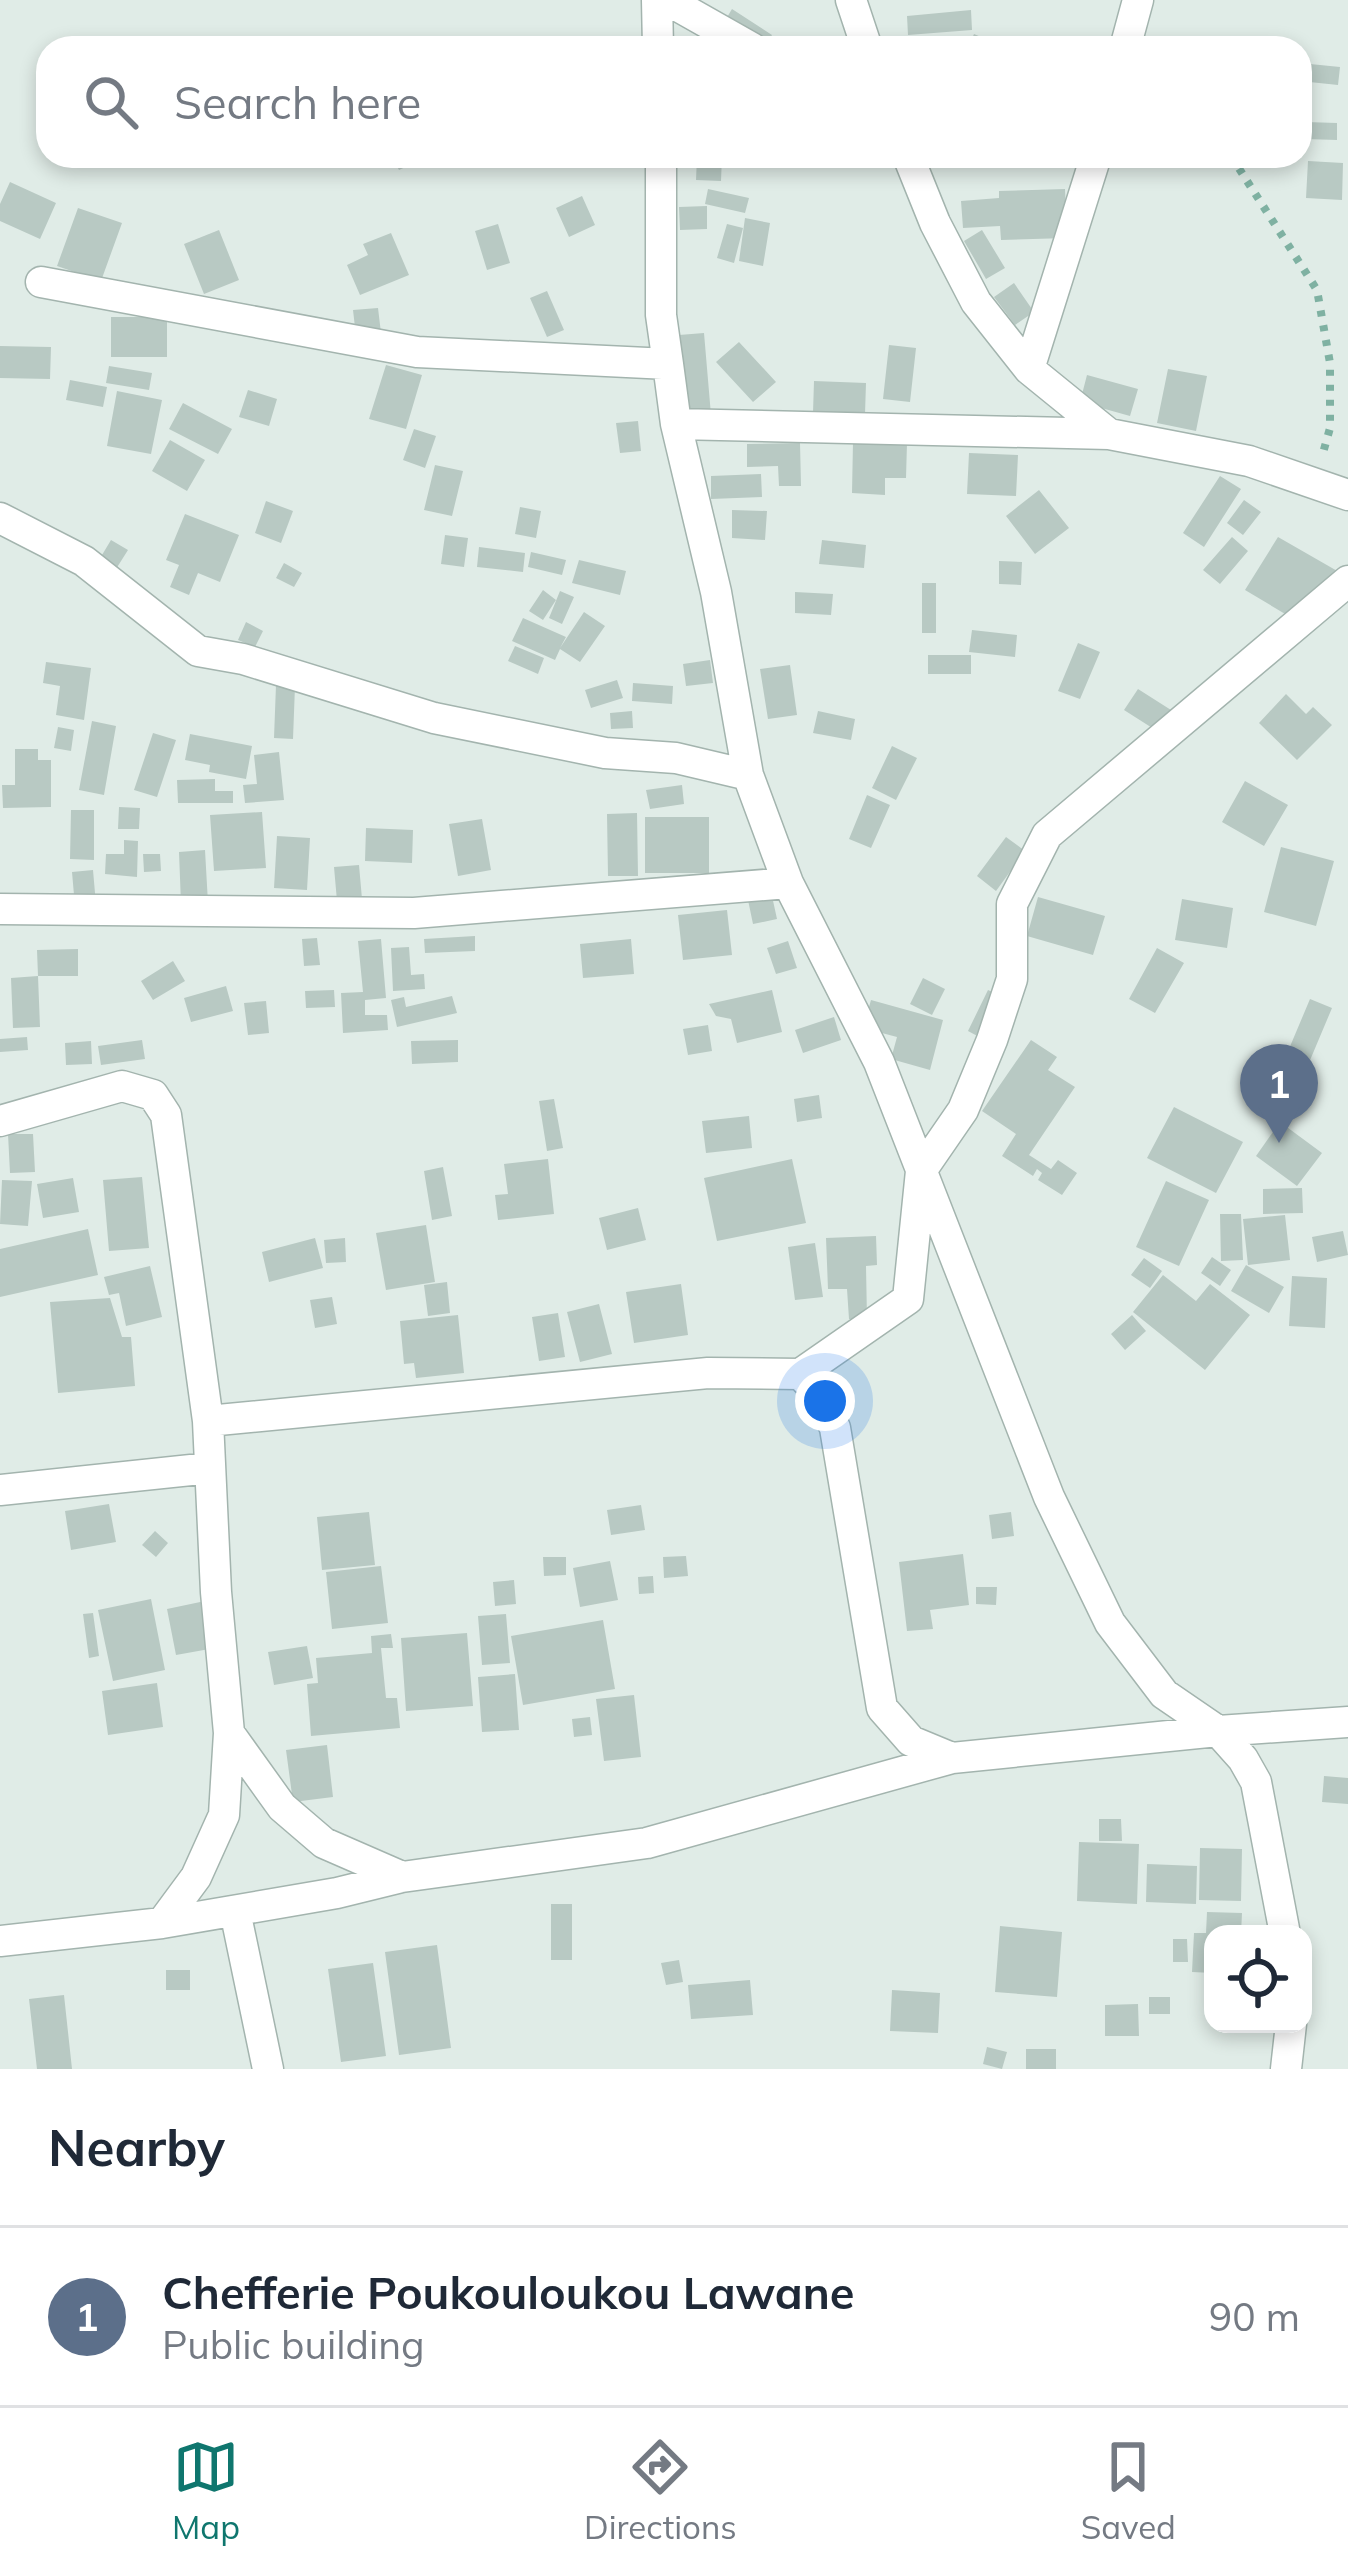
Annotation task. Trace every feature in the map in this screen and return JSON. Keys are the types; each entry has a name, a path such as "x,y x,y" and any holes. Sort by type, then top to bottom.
{"street":[{"path":"657,0 658,36"},
{"path":"667,0 731,36"},
{"path":"851,0 863,36"},
{"path":"1128,36 1138,0"},
{"path":"661,168 662,315 676,424 716,592 748,775 788,883 879,1062 1048,1497 1110,1623 1164,1694 1218,1731 1256,1782 1283,1925"},
{"path":"913,168 976,302 1029,369 1109,434"},
{"path":"1029,369 1092,168"},
{"path":"41,282 417,352 668,364"},
{"path":"676,424 1109,434 1249,461 1348,495"},
{"path":"0,518 84,561 198,651 243,659 434,718 605,753 676,758 748,775"},
{"path":"208,1421 708,1373 800,1374 908,1299 921,1172 963,1110 992,1040 1012,979 1012,904 1047,835 1348,581"},
{"path":"0,909 414,913 788,883"},
{"path":"0,1121 122,1085 153,1095 166,1115 208,1421 229,1733 224,1815 196,1877 162,1923"},
{"path":"800,1374 819,1393 835,1428 882,1708 911,1741 952,1758"},
{"path":"0,1490 210,1468"},
{"path":"0,1941 162,1923 402,1877 647,1843 952,1758 1348,1722"},
{"path":"229,1733 282,1808 324,1843 402,1877"},
{"path":"235,1911 268,2069"},
{"path":"1286,2069 1290,2033"}],"path":[{"path":"1239,168 1317,290 1330,363 1330,428 1314,483"}],"building":[{"path":"732,9 772,35 744,36 723,24"},
{"path":"971,10 972,30 908,35 907,16"},
{"path":"1312,64 1340,67 1338,85 1312,82"},
{"path":"1312,122 1337,123 1337,140 1312,139"},
{"path":"1312,161 1343,163 1342,200 1306,198"},
{"path":"696,168 722,168 721,181 696,180"},
{"path":"10,182 56,203 40,239 0,221 0,204"},
{"path":"708,189 749,198 745,213 705,204"},
{"path":"1065,189 1067,238 1001,240 1000,226 963,228 961,201 999,198 999,191"},
{"path":"582,196 595,225 569,237 556,208"},
{"path":"707,206 707,229 680,230 679,207"},
{"path":"78,208 122,223 101,281 57,266"},
{"path":"745,218 770,223 763,266 739,261"},
{"path":"498,224 510,263 487,270 475,231"},
{"path":"727,224 743,228 734,263 717,258"},
{"path":"219,230 239,280 204,294 184,244"},
{"path":"982,230 1005,268 986,279 964,241"},
{"path":"391,233 409,275 360,295 347,265 368,255 363,244"},
{"path":"1014,283 1034,312 1015,325 994,297"},
{"path":"547,291 564,330 547,337 530,298"},
{"path":"378,308 381,333 356,336 353,310"},
{"path":"111,317 167,317 167,357 111,357"},
{"path":"704,333 711,415 686,417 679,335"},
{"path":"739,342 776,382 753,402 716,362"},
{"path":"889,345 916,348 910,402 883,399"},
{"path":"0,346 51,347 50,379 0,378"},
{"path":"386,365 422,375 406,429 369,419"},
{"path":"109,366 152,373 149,390 106,383"},
{"path":"1168,369 1207,376 1196,431 1157,423"},
{"path":"1087,375 1138,389 1130,416 1080,402"},
{"path":"70,380 107,387 103,407 66,400"},
{"path":"814,381 866,383 865,414 813,413"},
{"path":"248,390 277,399 269,426 239,417"},
{"path":"117,391 162,400 151,454 107,446"},
{"path":"183,403 232,429 218,454 169,429"},
{"path":"638,421 641,451 620,453 616,423"},
{"path":"414,429 436,436 425,468 403,460"},
{"path":"170,440 205,460 187,491 152,471"},
{"path":"853,442 907,443 906,478 885,478 885,495 852,493"},
{"path":"800,443 801,486 779,486 778,466 747,467 747,444"},
{"path":"969,453 1018,455 1016,496 967,494"},
{"path":"435,465 463,471 452,516 424,510"},
{"path":"761,474 762,497 711,499 711,476"},
{"path":"1220,476 1241,489 1204,547 1183,533"},
{"path":"1039,490 1069,528 1035,554 1006,516"},
{"path":"1244,500 1261,512 1243,535 1227,523"},
{"path":"266,501 293,511 281,543 255,533"},
{"path":"520,507 541,511 536,538 515,534"},
{"path":"732,510 767,511 765,540 732,538"},
{"path":"185,514 239,535 220,582 198,573 189,595 170,587 179,565 166,560"},
{"path":"445,535 468,538 464,567 441,564"},
{"path":"1232,537 1248,551 1220,584 1203,570"},
{"path":"1278,537 1339,572 1307,627 1245,590"},
{"path":"111,540 128,550 116,569 99,560"},
{"path":"822,540 866,545 864,568 819,564"},
{"path":"479,547 525,553 523,572 477,567"},
{"path":"531,552 566,560 562,575 528,567"},
{"path":"579,560 626,571 620,595 572,583"},
{"path":"999,561 1022,562 1021,585 999,584"},
{"path":"284,563 302,573 294,587 276,578"},
{"path":"922,583 936,583 936,633 922,633"},
{"path":"543,590 556,600 543,620 529,611"},
{"path":"560,591 574,597 562,624 549,618"},
{"path":"795,592 833,594 831,615 795,613"},
{"path":"584,612 605,626 580,662 560,649 555,660 512,641 523,618 566,637 560,648"},
{"path":"246,622 263,631 255,647 238,640"},
{"path":"972,630 1017,635 1015,657 969,652"},
{"path":"1078,643 1100,652 1080,699 1058,691"},
{"path":"515,646 544,658 538,674 508,661"},
{"path":"928,655 971,655 971,674 928,674"},
{"path":"710,660 713,683 686,686 683,664"},
{"path":"46,662 91,668 84,720 56,715 60,686 43,683"},
{"path":"790,665 797,715 768,719 760,669"},
{"path":"617,680 623,698 591,708 585,690"},
{"path":"633,683 673,686 672,704 632,701"},
{"path":"276,685 295,686 293,739 274,738"},
{"path":"1138,689 1171,710 1157,731 1124,710"},
{"path":"1286,694 1306,714 1313,707 1332,725 1297,760 1259,723"},
{"path":"632,711 633,728 611,729 610,713"},
{"path":"818,711 855,719 851,740 813,733"},
{"path":"92,721 116,726 104,795 79,790"},
{"path":"58,727 74,730 71,751 54,748"},
{"path":"153,733 176,740 157,797 134,790"},
{"path":"190,734 252,746 246,779 209,772 210,765 185,760"},
{"path":"892,746 917,758 896,800 872,788"},
{"path":"15,749 38,749 38,760 51,760 51,807 3,808 2,785 15,785"},
{"path":"279,752 284,800 245,803 243,785 257,784 254,755"},
{"path":"215,779 215,791 233,791 233,803 178,803 177,780"},
{"path":"1245,781 1288,805 1264,846 1222,822"},
{"path":"682,785 684,804 650,809 646,790"},
{"path":"867,795 890,805 871,848 849,839"},
{"path":"119,807 140,808 139,829 118,829"},
{"path":"71,810 94,810 94,860 70,859"},
{"path":"262,812 266,868 214,871 210,815"},
{"path":"637,813 638,876 608,876 607,814"},
{"path":"645,817 709,817 709,873 645,873"},
{"path":"482,819 491,870 458,876 449,824"},
{"path":"366,828 413,830 412,863 365,861"},
{"path":"277,836 310,838 307,890 274,888"},
{"path":"1006,837 1025,851 996,891 977,876"},
{"path":"124,840 138,841 137,877 105,874 106,854 124,854"},
{"path":"1281,847 1334,861 1316,926 1264,912"},
{"path":"205,850 208,903 181,904 179,852"},
{"path":"143,854 160,854 161,871 144,872"},
{"path":"359,865 362,899 337,901 334,867"},
{"path":"93,870 97,916 76,918 72,872"},
{"path":"772,896 777,919 753,924 748,900"},
{"path":"1038,897 1105,916 1093,955 1027,936"},
{"path":"1182,899 1233,908 1227,948 1175,940"},
{"path":"727,910 732,955 683,960 678,915"},
{"path":"475,936 475,951 425,953 424,939"},
{"path":"317,938 320,965 304,966 302,939"},
{"path":"381,939 386,998 365,1000 365,1015 387,1015 388,1030 343,1033 341,993 363,992 358,941"},
{"path":"631,939 634,974 583,978 580,944"},
{"path":"788,941 797,968 776,974 767,948"},
{"path":"409,947 411,975 424,974 425,989 393,991 391,948"},
{"path":"1157,948 1184,963 1155,1013 1129,999"},
{"path":"78,949 78,976 38,976 37,950"},
{"path":"173,961 185,981 153,1000 141,981"},
{"path":"38,976 40,1027 13,1028 11,978"},
{"path":"923,978 945,989 932,1015 910,1004"},
{"path":"226,986 233,1011 191,1022 184,998"},
{"path":"334,990 335,1007 306,1008 305,991"},
{"path":"772,990 782,1032 737,1043 731,1019 716,1016 709,1004"},
{"path":"988,990 1003,997 983,1039 968,1031"},
{"path":"452,996 457,1013 397,1027 391,1000 404,997 406,1007"},
{"path":"1310,999 1332,1008 1308,1065 1286,1056"},
{"path":"871,1000 943,1020 930,1070 891,1059 897,1037 863,1028"},
{"path":"266,1001 269,1033 248,1035 244,1003"},
{"path":"834,1017 841,1040 803,1053 795,1030"},
{"path":"708,1025 712,1051 688,1055 683,1029"},
{"path":"27,1037 28,1050 0,1052 0,1039"},
{"path":"142,1040 145,1059 101,1065 98,1046"},
{"path":"458,1040 458,1062 412,1064 411,1041"},
{"path":"1031,1040 1057,1057 1048,1070 1075,1087 1029,1155 1051,1169 1058,1160 1077,1173 1062,1195 1038,1180 1042,1173 1037,1169 1033,1176 1002,1156 1016,1134 982,1111"},
{"path":"91,1041 92,1064 66,1065 65,1043"},
{"path":"819,1095 822,1118 797,1122 794,1099"},
{"path":"554,1099 563,1148 547,1151 539,1101"},
{"path":"1174,1107 1243,1142 1216,1193 1147,1158"},
{"path":"749,1116 752,1148 706,1153 702,1121"},
{"path":"1280,1122 1322,1153 1297,1186 1256,1156"},
{"path":"8,1134 33,1134 35,1172 10,1173"},
{"path":"548,1159 554,1214 498,1220 495,1195 508,1194 504,1164"},
{"path":"792,1159 806,1223 717,1241 704,1178"},
{"path":"443,1167 452,1216 432,1220 424,1171"},
{"path":"142,1177 149,1248 109,1251 103,1180"},
{"path":"73,1178 79,1212 43,1218 37,1184"},
{"path":"2,1180 32,1181 28,1226 0,1224"},
{"path":"1166,1181 1209,1200 1179,1266 1136,1247"},
{"path":"1302,1188 1303,1213 1263,1214 1263,1189"},
{"path":"638,1208 646,1240 607,1250 599,1218"},
{"path":"1220,1214 1241,1214 1243,1260 1221,1261"},
{"path":"1285,1215 1290,1260 1248,1265 1243,1219"},
{"path":"426,1225 435,1282 386,1290 376,1233"},
{"path":"88,1229 98,1275 0,1297 0,1249"},
{"path":"1343,1231 1348,1255 1317,1262 1312,1237"},
{"path":"876,1236 877,1265 866,1266 867,1319 849,1319 847,1289 828,1289 826,1238"},
{"path":"315,1238 323,1268 269,1282 262,1252"},
{"path":"345,1238 346,1262 326,1263 324,1240"},
{"path":"815,1243 823,1297 795,1300 788,1247"},
{"path":"1212,1257 1231,1270 1220,1286 1201,1273"},
{"path":"1144,1258 1162,1271 1150,1288 1131,1275"},
{"path":"1246,1265 1284,1287 1269,1313 1231,1291"},
{"path":"150,1266 162,1317 126,1326 119,1293 109,1295 104,1277"},
{"path":"1163,1275 1196,1301 1210,1284 1250,1315 1205,1370 1133,1312"},
{"path":"1292,1276 1327,1278 1325,1328 1289,1326"},
{"path":"447,1282 450,1313 428,1316 424,1285"},
{"path":"681,1284 688,1335 634,1343 626,1292"},
{"path":"332,1297 337,1324 315,1328 310,1300"},
{"path":"110,1298 122,1337 131,1337 135,1386 58,1393 50,1302"},
{"path":"599,1304 612,1354 580,1362 567,1312"},
{"path":"558,1313 565,1357 539,1361 532,1317"},
{"path":"458,1315 464,1373 416,1378 414,1363 404,1364 400,1321"},
{"path":"1132,1315 1146,1331 1125,1350 1111,1334"},
{"path":"109,1504 116,1542 71,1550 65,1511"},
{"path":"641,1505 645,1530 611,1535 607,1510"},
{"path":"369,1512 375,1565 322,1570 317,1517"},
{"path":"1011,1512 1014,1536 992,1539 989,1515"},
{"path":"155,1531 168,1543 156,1557 142,1545"},
{"path":"963,1554 969,1605 930,1610 933,1629 907,1631 899,1562"},
{"path":"686,1556 688,1576 664,1578 663,1557"},
{"path":"543,1557 566,1557 566,1575 544,1576"},
{"path":"610,1561 618,1600 580,1607 573,1568"},
{"path":"381,1566 388,1623 332,1629 326,1572"},
{"path":"653,1576 654,1593 639,1594 638,1577"},
{"path":"514,1580 516,1604 495,1606 493,1582"},
{"path":"976,1587 997,1587 996,1605 976,1604"},
{"path":"151,1599 165,1670 113,1681 98,1610"},
{"path":"205,1601 215,1648 176,1655 167,1609"},
{"path":"93,1613 99,1656 89,1658 83,1614"},
{"path":"506,1614 510,1663 482,1665 478,1616"},
{"path":"603,1620 615,1689 523,1705 511,1636"},
{"path":"467,1633 473,1706 406,1711 401,1638"},
{"path":"391,1634 393,1648 381,1648 386,1698 397,1698 400,1728 311,1736 307,1684 318,1683 316,1658 372,1653 371,1636"},
{"path":"307,1646 313,1678 274,1685 268,1652"},
{"path":"515,1674 519,1730 482,1732 478,1677"},
{"path":"157,1683 163,1727 108,1735 102,1691"},
{"path":"634,1695 641,1757 604,1761 596,1699"},
{"path":"590,1717 592,1735 574,1737 572,1719"},
{"path":"327,1745 333,1797 293,1802 286,1750"},
{"path":"1324,1776 1348,1778 1348,1804 1322,1802"},
{"path":"1099,1819 1121,1819 1122,1841 1099,1841"},
{"path":"1079,1842 1139,1844 1137,1904 1077,1901"},
{"path":"1200,1848 1242,1849 1241,1901 1199,1900"},
{"path":"1147,1864 1197,1866 1196,1904 1146,1902"},
{"path":"551,1904 572,1904 572,1960 551,1960"},
{"path":"1207,1912 1242,1913 1241,1925 1206,1925"},
{"path":"1000,1926 1062,1932 1057,1997 995,1992"},
{"path":"1194,1933 1204,1933 1204,1973 1192,1972"},
{"path":"1173,1939 1187,1939 1188,1962 1173,1962"},
{"path":"437,1945 451,2048 399,2055 385,1952"},
{"path":"679,1960 683,1982 666,1985 661,1963"},
{"path":"373,1963 386,2056 341,2062 328,1969"},
{"path":"166,1970 190,1970 190,1990 166,1990"},
{"path":"750,1980 753,2015 691,2019 688,1985"},
{"path":"892,1990 940,1993 938,2033 890,2031"},
{"path":"64,1995 72,2069 37,2069 29,1999"},
{"path":"1149,1997 1170,1997 1170,2014 1149,2014"},
{"path":"1138,2004 1139,2036 1105,2036 1105,2005"},
{"path":"987,2047 1007,2052 1002,2069 983,2064"},
{"path":"1026,2049 1056,2049 1056,2069 1026,2069"}],"place":[{"name":"Chefferie Poukouloukou Lawane","path":"1279,1143"}]}
